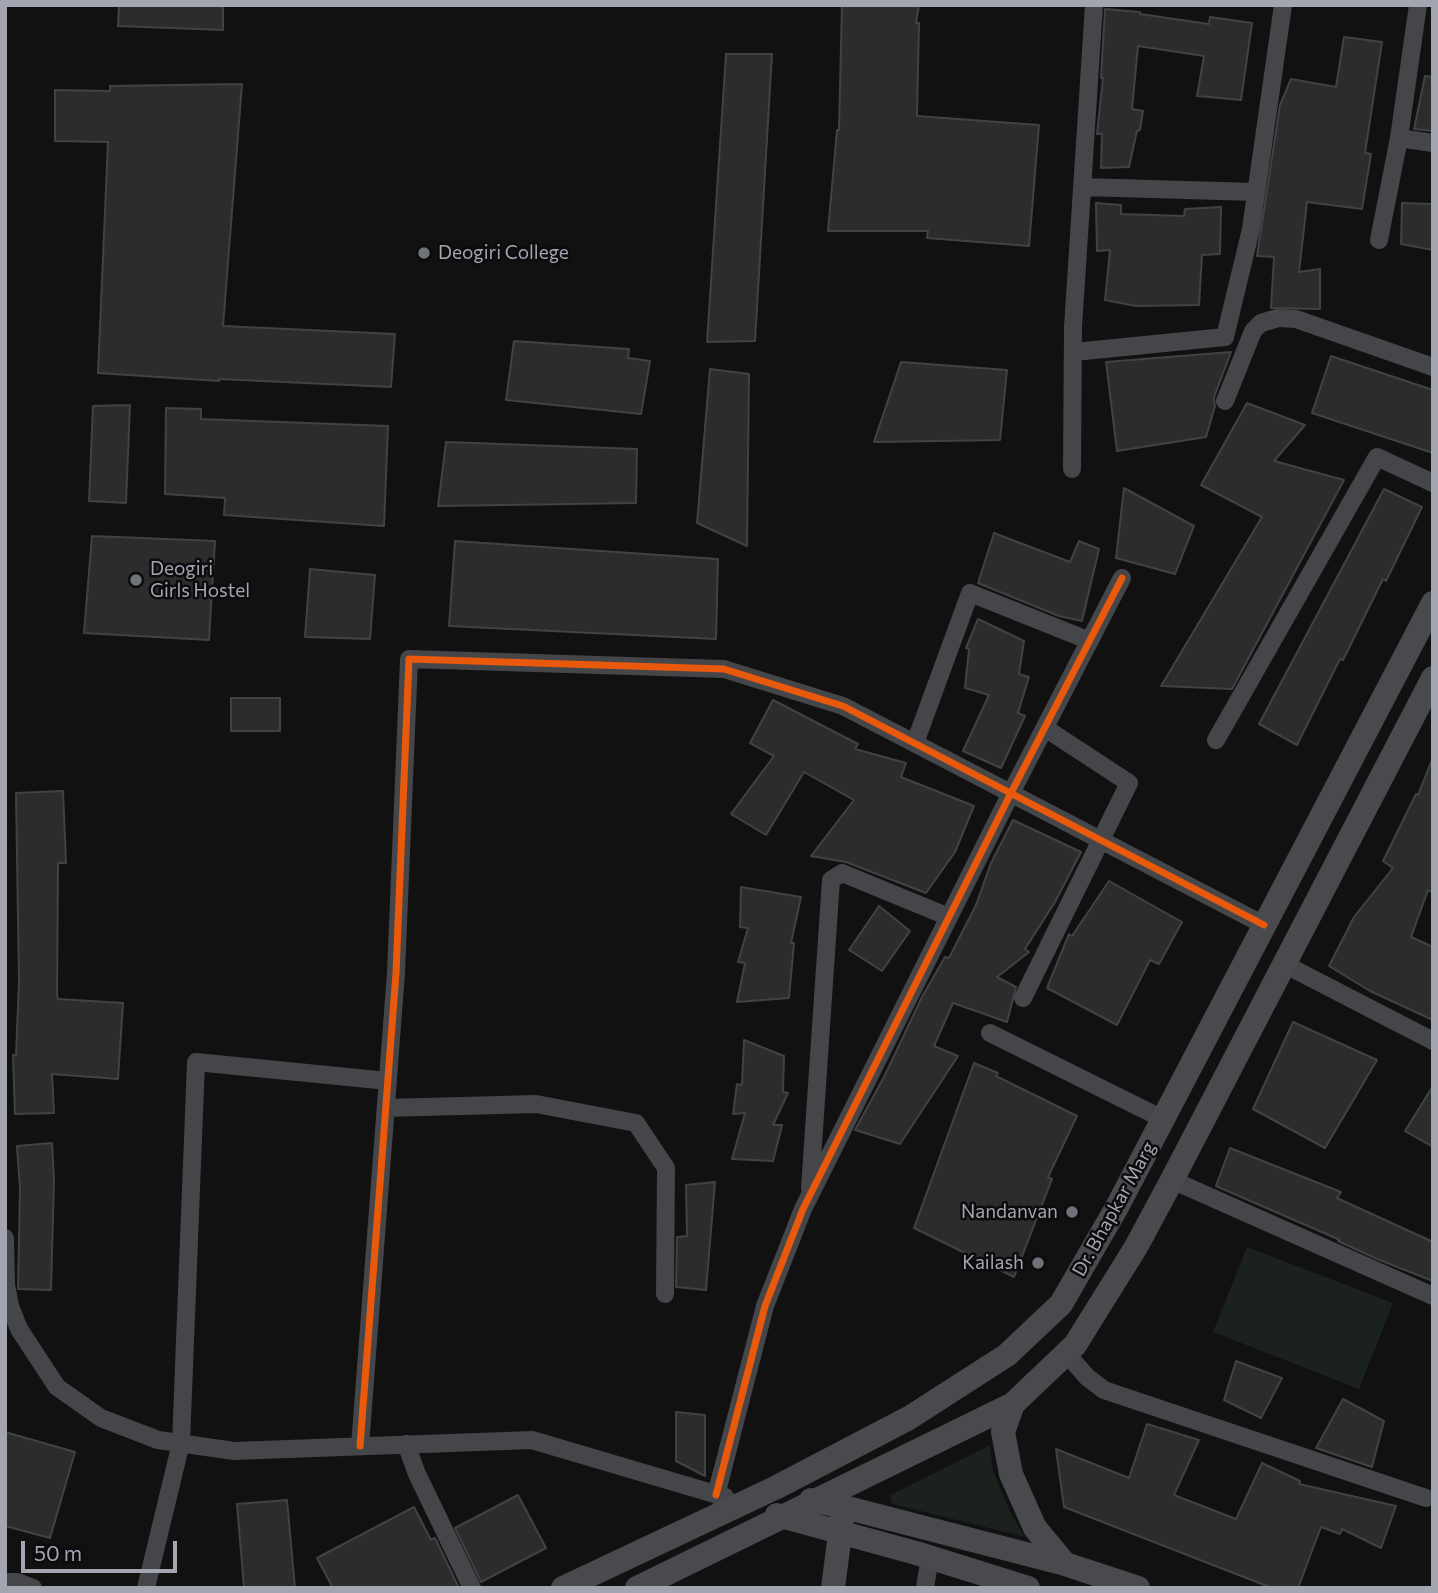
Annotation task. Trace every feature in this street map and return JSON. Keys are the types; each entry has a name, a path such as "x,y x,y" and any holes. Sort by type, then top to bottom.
{"main road":[{"name":"Dr. Bhapkar Marg","path":"563,1588 777,1488 909,1418 1007,1355 1061,1304 1104,1231 1433,603"},
{"name":"Dr. Bhapkar Marg","path":"637,1588 1013,1404 1075,1345 1136,1247 1172,1180 1433,678"},
{"path":"1202,1044 1234,1060"},
{"path":"1013,1404 1003,1432 1011,1474 1035,1528 1065,1564"},
{"path":"777,1488 814,1502 844,1507 1065,1564 1138,1588"},
{"path":"744,1503 1028,1588"},
{"path":"833,1588 844,1507"}],"street":[{"path":"1072,469 1073,327 1094,5"},
{"path":"1074,352 1225,337 1251,229 1283,5"},
{"path":"1380,240 1399,138 1418,5"},
{"path":"1399,138 1433,143"},
{"path":"1082,187 1256,192"},
{"path":"1225,401 1253,331 1261,323 1278,318 1296,319 1433,367"},
{"path":"1216,740 1377,457 1433,484"},
{"path":"716,1494 765,1306 809,1196 1122,578"},
{"path":"915,743 970,593 1090,641"},
{"path":"360,1446 397,959 409,659 724,669 843,706 1264,925"},
{"path":"1023,998 1129,783 1045,728"},
{"path":"809,1196 831,880 842,873 949,916"},
{"path":"1284,964 1433,1041"},
{"path":"990,1033 1163,1119"},
{"path":"146,1588 181,1443 196,1062 388,1081"},
{"path":"386,1108 536,1104 636,1123 666,1168 665,1294"},
{"path":"1172,1180 1433,1296"},
{"path":"5,1238 6,1285 10,1306 19,1329 57,1387 101,1418 158,1440 234,1451 532,1440 744,1503"},
{"path":"1066,1353 1087,1377 1104,1390 1426,1498"},
{"path":"406,1444 417,1475 471,1588"},
{"path":"925,1588 930,1557"},
{"path":"5,1582 17,1582 33,1588"}],"shaded area":[{"path":"1247,1247 1393,1303 1359,1389 1213,1332"},
{"path":"990,1445 993,1471 1011,1514 1025,1537 892,1504 890,1495"}],"building":[{"path":"119,5 223,5 223,30 118,26"},
{"path":"842,5 919,5 916,23 919,23 917,116 1039,125 1029,246 927,238 928,231 828,231 839,130"},
{"path":"1105,9 1209,24 1210,17 1252,23 1241,100 1197,96 1204,56 1138,46 1132,109 1143,111 1129,167 1101,168 1102,134 1097,134 1103,78"},
{"path":"1344,37 1382,42 1365,153 1371,154 1362,209 1307,202 1299,272 1320,269 1320,309 1271,308 1274,257 1257,256 1280,105 1291,79 1336,87"},
{"path":"726,54 772,54 755,341 707,342"},
{"path":"1425,76 1433,77 1433,131 1414,129"},
{"path":"242,84 223,326 395,334 391,387 219,381 98,373 108,142 55,141 55,90 110,91 110,86"},
{"path":"1096,203 1121,205 1121,214 1184,216 1185,209 1221,207 1220,254 1202,255 1199,305 1136,306 1105,300 1110,250 1097,251"},
{"path":"1402,203 1433,204 1433,250 1401,244"},
{"path":"514,341 629,349 628,358 650,361 641,414 506,400"},
{"path":"1231,352 1214,397 1215,406 1206,437 1117,451 1106,362"},
{"path":"1331,356 1433,390 1433,453 1312,413"},
{"path":"901,362 1007,370 1000,440 874,442"},
{"path":"710,369 749,374 747,546 697,523"},
{"path":"1247,403 1305,425 1274,461 1344,480 1232,689 1161,686 1262,517 1201,485"},
{"path":"130,405 126,503 89,501 93,406"},
{"path":"166,408 201,409 201,419 388,426 384,526 224,515 225,498 165,494"},
{"path":"446,442 637,449 636,503 438,506"},
{"path":"1124,488 1194,526 1175,574 1116,558"},
{"path":"1384,489 1422,507 1386,581 1383,579 1297,745 1259,724"},
{"path":"994,533 1070,562 1079,541 1099,549 1082,621 1059,616 978,583"},
{"path":"92,536 215,541 209,640 84,633"},
{"path":"455,541 718,559 716,639 449,626"},
{"path":"310,569 375,575 370,639 305,637"},
{"path":"978,619 1024,641 1019,674 1029,677 1018,713 1025,716 1001,768 963,751 989,695 965,688 969,649 966,648"},
{"path":"231,698 280,698 280,731 231,731"},
{"path":"773,700 858,744 855,749 906,763 901,777 974,806 955,852 926,893 846,862 811,856 854,800 804,772 766,835 731,814 774,756 750,743"},
{"path":"1432,760 1433,893 1428,890 1411,937 1433,947 1433,1020 1370,991 1329,966 1354,917 1393,868 1383,861 1416,794 1418,795"},
{"path":"63,791 66,863 58,863 57,995 58,999 123,1003 118,1079 52,1074 54,1113 15,1114 13,1055 16,1055 19,982 16,793"},
{"path":"1013,820 1081,852 1055,902 1025,949 1029,952 997,977 1016,987 1007,1022 953,1003 934,1046 958,1056 900,1144 855,1130 922,997 945,957 949,958 976,905 991,863"},
{"path":"1109,881 1182,922 1159,964 1150,960 1117,1025 1047,988 1069,934 1072,936"},
{"path":"741,887 801,897 791,943 794,943 789,998 737,1002 745,963 738,962 748,928 740,927"},
{"path":"879,906 910,931 882,971 849,950"},
{"path":"1293,1022 1377,1060 1325,1148 1253,1109"},
{"path":"744,1040 784,1056 783,1092 788,1093 773,1125 782,1125 773,1161 732,1159 745,1113 733,1114 737,1084 742,1085"},
{"path":"974,1063 1077,1116 1048,1177 1052,1179 1014,1277 914,1228"},
{"path":"1433,1086 1433,1147 1405,1131"},
{"path":"52,1143 54,1180 51,1290 18,1289 20,1189 17,1146"},
{"path":"1230,1148 1341,1192 1337,1198 1433,1242 1433,1281 1377,1259 1216,1186"},
{"path":"715,1182 706,1290 676,1287 677,1237 687,1236 686,1185"},
{"path":"1236,1361 1282,1378 1261,1418 1224,1400"},
{"path":"1343,1399 1384,1421 1372,1467 1316,1448"},
{"path":"676,1412 705,1415 705,1476 676,1461"},
{"path":"1147,1424 1199,1440 1174,1495 1236,1519 1262,1463 1300,1481 1299,1484 1396,1506 1381,1548 1342,1529 1340,1534 1321,1527 1298,1588 1272,1588 1064,1507 1056,1449 1129,1478"},
{"path":"5,1432 75,1452 50,1538 5,1526"},
{"path":"518,1495 546,1548 481,1582 455,1528"},
{"path":"287,1500 295,1588 244,1588 237,1504"},
{"path":"414,1507 431,1540 435,1538 459,1588 333,1588 317,1558"}],"cycle path":[{"path":"716,1495 765,1306 803,1209 1122,578"},
{"path":"360,1446 396,973 409,659 724,669 843,706 1264,925"}],"place":[{"name":"Deogiri College","path":"424,253"},
{"name":"Deogiri Girls Hostel","path":"136,580"},
{"name":"Nandanvan","path":"1072,1212"},
{"name":"Kailash","path":"1038,1263"}]}
